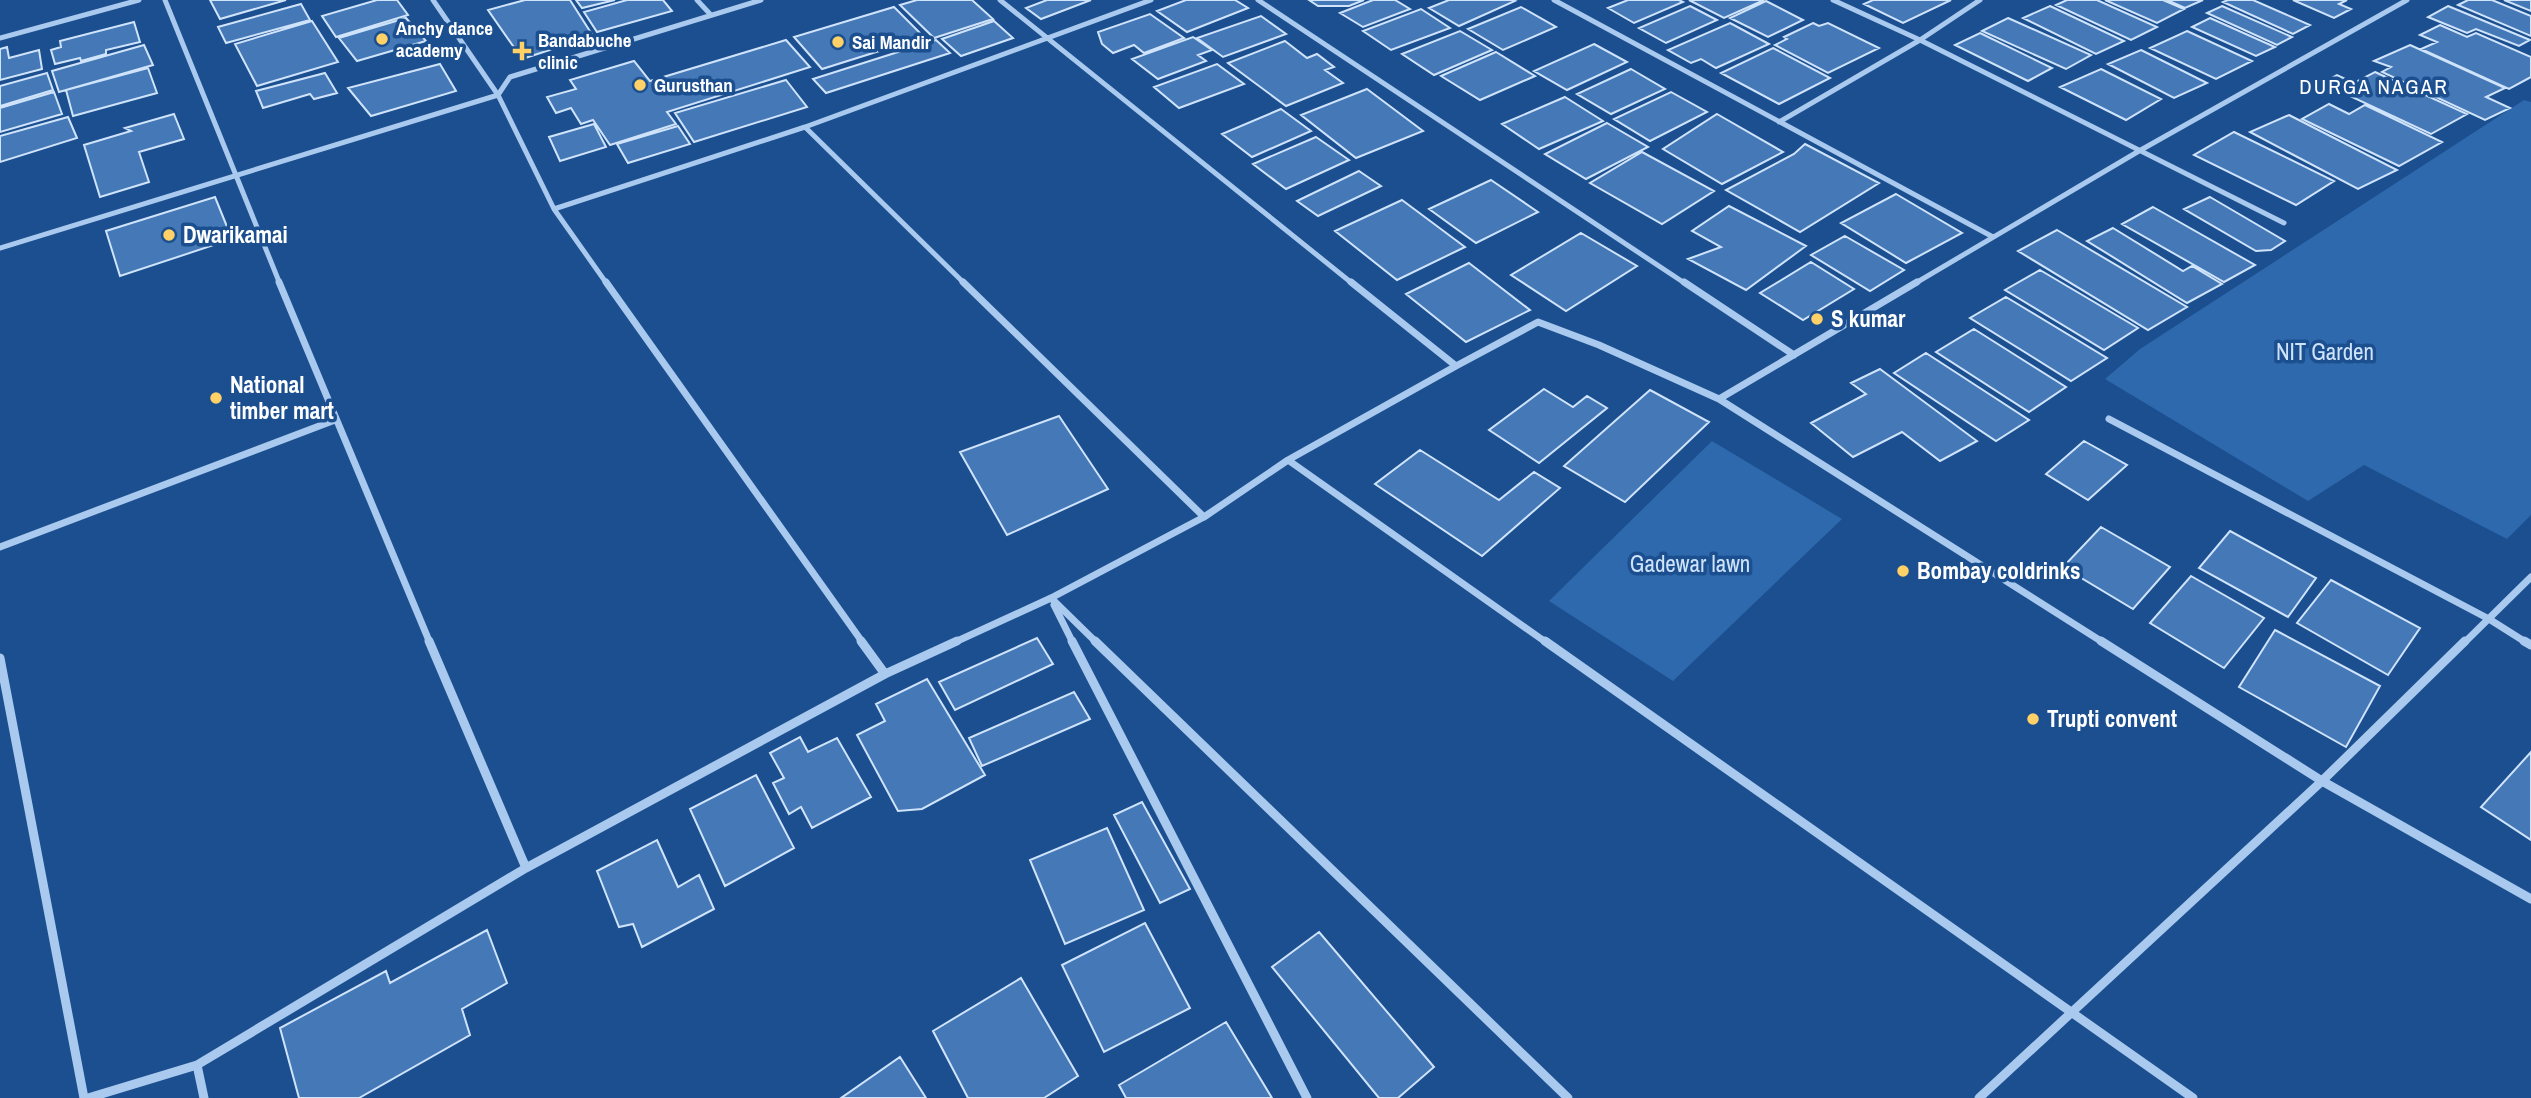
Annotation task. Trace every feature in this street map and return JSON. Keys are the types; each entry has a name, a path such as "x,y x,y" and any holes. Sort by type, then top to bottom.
{"street":[{"path":"0,38 139,0"},
{"path":"165,0 335,421 526,868"},
{"path":"433,0 498,95 554,209 885,674"},
{"path":"697,0 710,15"},
{"path":"0,248 498,95 510,77 761,0"},
{"path":"1000,0 1455,366"},
{"path":"554,209 805,127 1151,0"},
{"path":"1258,0 1794,355"},
{"path":"1554,0 1993,237"},
{"path":"1833,0 1920,40 2284,223"},
{"path":"1779,122 1920,40 1980,0"},
{"path":"2394,0 2405,1"},
{"path":"1719,399 2139,151 2405,1"},
{"path":"805,127 1204,517"},
{"path":"0,658 86,1098 197,1065 526,868 885,674 1051,598 1204,517 1288,460 1538,322 1599,345 1719,399 2322,781 2531,899"},
{"path":"2109,419 2488,619 2531,645"},
{"path":"0,547 335,421"},
{"path":"1288,460 2193,1098"},
{"path":"1979,1098 2322,781 2531,577"},
{"path":"1051,598 1307,1098"},
{"path":"1051,598 1568,1098"},
{"path":"197,1065 204,1098"}],"green space":[{"name":"NIT Garden","path":"2524,100 2531,102 2531,515 2507,539 2364,465 2308,501 2105,379 2140,349"},
{"name":"Gadewar lawn","path":"1712,441 1842,519 1673,681 1549,601"}],"building":[{"path":"210,0 286,0 220,19"},
{"path":"377,0 397,0 408,15 336,37 322,16"},
{"path":"525,0 570,0 593,36 522,59 488,10"},
{"path":"576,0 615,0 582,8"},
{"path":"627,0 663,0 672,11 597,32 584,12"},
{"path":"917,0 972,0 993,19 934,38 900,5"},
{"path":"1047,0 1091,0 1041,19 1026,8"},
{"path":"1186,0 1235,0 1248,8 1187,32 1157,11"},
{"path":"1309,0 1364,0 1349,6 1318,6"},
{"path":"1373,0 1395,0 1410,9 1363,27 1340,13"},
{"path":"1449,0 1515,1 1459,26 1429,8"},
{"path":"1628,0 1683,2 1634,23 1608,8"},
{"path":"1689,0 1764,0 1724,18"},
{"path":"1873,0 1951,0 1903,23 1864,4"},
{"path":"2067,0 2097,0 2157,27 2131,40 2056,5"},
{"path":"2105,0 2163,0 2184,9 2157,23"},
{"path":"2167,0 2203,0 2185,8"},
{"path":"2253,0 2310,25 2293,34 2223,2"},
{"path":"2293,0 2347,0 2339,4 2351,9 2334,18"},
{"path":"2468,0 2492,0 2531,16 2531,36 2458,5"},
{"path":"2504,0 2531,0 2531,11"},
{"path":"1766,1 1803,20 1768,37 1730,18"},
{"path":"301,4 310,20 226,43 218,27"},
{"path":"1690,6 1717,20 1666,43 1639,28"},
{"path":"2050,6 2124,41 2096,54 2023,18"},
{"path":"2222,6 2292,37 2277,45 2207,13"},
{"path":"2448,6 2530,40 2519,46 2476,29 2467,33 2428,17"},
{"path":"894,7 924,37 822,69 794,37"},
{"path":"1521,7 1556,27 1503,50 1468,29"},
{"path":"1421,9 1450,28 1391,50 1363,31"},
{"path":"1150,14 1184,38 1144,53 1134,45 1113,53 1102,44 1098,32"},
{"path":"1261,16 1286,34 1223,57 1197,38"},
{"name":"Anchy dance academy","path":"406,18 426,41 357,61 339,38"},
{"path":"2008,18 2091,55 2066,69 1982,31"},
{"path":"2210,18 2275,47 2256,56 2192,27"},
{"path":"312,21 338,62 257,86 235,44"},
{"path":"994,21 1013,38 961,56 942,39"},
{"path":"134,22 140,42 106,50 106,54 81,61 80,58 55,64 51,50 61,47 60,41"},
{"path":"1730,23 1769,44 1716,68 1701,59 1691,63 1668,50"},
{"path":"1813,23 1819,26 1828,23 1879,48 1828,73 1775,45 1787,39 1784,37"},
{"path":"2440,25 2467,37 2476,33 2531,57 2531,77 2509,89 2421,49 2437,42 2420,35"},
{"path":"1460,31 1492,50 1434,75 1402,54"},
{"path":"2187,31 2252,61 2216,79 2150,48"},
{"path":"1980,33 2052,68 2028,81 1955,45"},
{"path":"1193,37 1212,50 1198,55 1206,61 1158,79 1132,59"},
{"path":"786,40 810,67 667,112 676,124 610,145 593,120 581,124 571,108 556,113 547,97 576,89 570,80 634,61 650,81"},
{"path":"936,40 950,53 826,93 813,79"},
{"path":"1285,41 1307,58 1317,54 1334,67 1325,70 1343,83 1286,106 1228,63"},
{"path":"1594,44 1627,62 1567,90 1534,71"},
{"path":"144,45 153,65 59,92 52,71"},
{"path":"2410,45 2505,88 2486,97 2510,108 2485,120 2382,72 2391,67 2374,61"},
{"path":"7,47 9,58 39,50 42,69 0,80 0,49"},
{"path":"1773,48 1830,78 1779,104 1721,73"},
{"path":"2141,50 2207,83 2174,98 2108,64"},
{"path":"1496,52 1535,76 1480,100 1441,76"},
{"path":"440,64 456,91 371,116 348,88"},
{"path":"1217,64 1244,84 1179,108 1154,87"},
{"path":"148,68 157,93 73,116 66,90"},
{"path":"1631,69 1665,89 1611,114 1577,94"},
{"path":"2101,69 2161,99 2126,120 2060,87"},
{"path":"2375,72 2467,114 2431,134 2322,83 2337,75 2354,83"},
{"path":"47,73 53,90 0,106 0,86"},
{"path":"325,73 337,93 314,99 310,94 263,108 256,91"},
{"path":"786,80 807,107 694,142 675,113"},
{"path":"1367,89 1423,131 1356,158 1301,115"},
{"path":"54,92 62,114 0,132 0,108"},
{"path":"1671,92 1707,112 1650,141 1614,119"},
{"path":"1565,97 1603,121 1539,149 1502,124"},
{"path":"2329,104 2349,114 2365,105 2442,142 2399,166 2302,119"},
{"path":"1281,109 1311,131 1252,157 1222,134"},
{"path":"174,114 184,139 139,152 149,182 100,197 84,145 131,131 125,128"},
{"path":"1717,114 1783,152 1722,184 1663,149"},
{"path":"2289,115 2397,170 2358,189 2250,132"},
{"path":"68,117 77,138 0,162 0,136"},
{"path":"1607,123 1648,147 1586,179 1545,154"},
{"path":"594,124 606,147 560,161 549,137"},
{"path":"678,126 690,144 628,163 617,144"},
{"path":"2234,132 2334,181 2296,205 2194,155"},
{"path":"1316,137 1349,160 1286,189 1253,164"},
{"path":"1805,144 1879,183 1800,232 1726,190 1794,154"},
{"path":"1642,152 1714,191 1662,224 1590,183"},
{"path":"1359,171 1381,186 1318,216 1297,201"},
{"path":"1491,180 1538,212 1476,243 1429,209"},
{"path":"1896,194 1962,233 1906,263 1841,223"},
{"name":"Dwarikamai","path":"215,197 232,239 120,276 106,231"},
{"path":"2210,197 2285,241 2271,250 2256,251 2184,209"},
{"path":"1402,200 1465,247 1397,280 1335,231"},
{"path":"1729,206 1806,246 1746,290 1688,259 1721,247 1692,231"},
{"path":"2153,207 2255,265 2224,282 2122,224"},
{"path":"2113,228 2183,271 2192,266 2222,284 2187,303 2087,241"},
{"path":"2057,230 2187,307 2148,330 2018,251"},
{"path":"1581,233 1637,266 1566,311 1511,275"},
{"path":"1845,236 1904,270 1870,291 1811,255"},
{"path":"1811,262 1854,289 1803,320 1760,293"},
{"path":"1469,263 1530,310 1466,342 1406,294"},
{"path":"2040,270 2138,328 2104,350 2005,290"},
{"path":"2006,297 2107,358 2071,381 1970,318"},
{"path":"1974,329 2066,387 2029,412 1936,352"},
{"path":"1926,353 2029,420 1996,441 1894,373"},
{"path":"1880,369 1977,441 1940,461 1902,432 1853,457 1811,423 1866,394 1851,383"},
{"path":"1544,389 1573,407 1587,396 1607,408 1539,463 1489,430"},
{"path":"1650,390 1709,422 1625,502 1564,466"},
{"path":"1059,416 1108,489 1007,535 960,452"},
{"path":"2084,441 2127,465 2088,500 2046,474"},
{"path":"1420,450 1499,500 1534,472 1560,488 1482,556 1375,484"},
{"path":"2101,527 2170,567 2133,609 2063,567"},
{"path":"2230,531 2316,578 2288,617 2199,568"},
{"path":"2191,576 2264,618 2224,668 2150,623"},
{"path":"2331,580 2420,628 2388,675 2297,623"},
{"path":"2275,630 2380,686 2346,747 2239,687"},
{"path":"1037,638 1053,664 955,710 939,682"},
{"path":"927,679 985,775 922,809 898,811 857,735 885,721 876,704"},
{"path":"1074,692 1090,719 982,766 969,738"},
{"path":"800,737 808,752 837,738 871,797 812,828 801,807 789,814 773,783 784,778 770,753"},
{"path":"2531,752 2531,840 2481,807"},
{"path":"756,775 794,848 725,886 690,809"},
{"path":"1142,802 1190,889 1160,903 1114,815"},
{"path":"1107,828 1144,910 1065,944 1030,860"},
{"path":"657,840 678,887 699,875 714,909 642,947 633,924 619,927 597,871"},
{"path":"1145,923 1190,1008 1104,1052 1062,965"},
{"path":"487,930 507,983 462,1009 470,1035 359,1098 299,1098 280,1028 386,971 390,983"},
{"path":"1319,932 1434,1067 1398,1098 1379,1098 1272,967"},
{"path":"1021,978 1078,1076 1044,1098 968,1098 933,1031"},
{"path":"1226,1022 1272,1098 1126,1098 1119,1085"},
{"path":"900,1057 926,1098 841,1098"}],"place":[{"name":"Anchy dance academy","path":"382,39"},
{"name":"Sai Mandir","path":"838,42"},
{"name":"Bandabuche clinic","path":"522,51"},
{"name":"Gurusthan","path":"640,85"},
{"name":"Dwarikamai","path":"169,235"},
{"name":"S kumar","path":"1817,319"},
{"name":"National timber mart","path":"216,398"},
{"name":"Bombay coldrinks","path":"1903,571"},
{"name":"Trupti convent","path":"2033,719"}],"district":[{"name":"DURGA NAGAR","path":"2374,87"}]}
